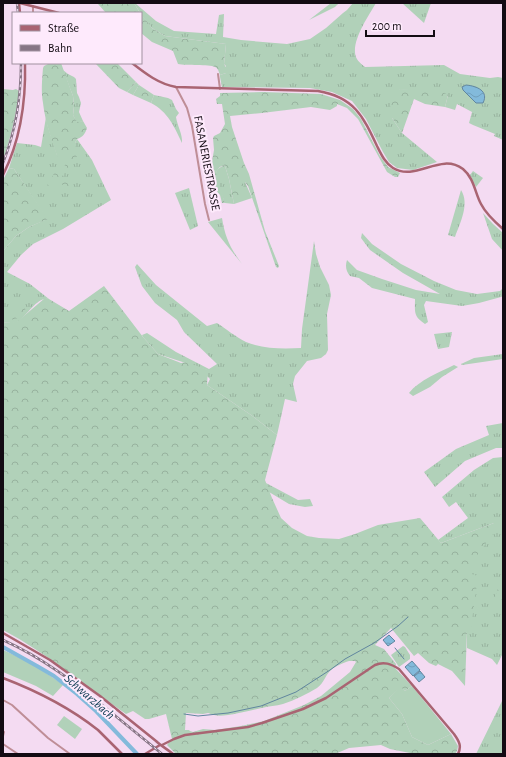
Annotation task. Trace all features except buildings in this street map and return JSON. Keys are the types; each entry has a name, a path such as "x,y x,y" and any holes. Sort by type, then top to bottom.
{"street":[{"path":"19,3 55,12"},
{"path":"33,6 33,12"},
{"path":"3,175 16,142 24,103 25,64"},
{"path":"133,64 156,80 176,87 318,91 339,97 352,106 363,118 382,156 396,169 406,172 443,164 451,164 465,171 470,177 483,209 503,229"},
{"path":"218,74 220,88"},
{"name":"FASANERIESTRASSE","path":"176,87 187,108 192,126 209,220"},
{"path":"3,633 50,660 122,713 173,754"},
{"path":"145,754 161,745 185,735 248,728 286,715 319,702 375,665 385,663 399,669 454,734 460,745 458,754"},
{"path":"3,678 37,692 74,712 98,730 122,754"},
{"path":"3,700 12,705 48,738 70,754"},
{"path":"3,730 3,736"},
{"path":"3,744 18,754"}],"green space":[{"path":"134,3 156,21 174,31 216,34 219,15 224,14 223,37 287,44 310,39 326,28 353,3 376,3 362,26 357,40 355,54 357,59 365,67 444,65 460,74 490,78 503,78 503,140 494,136 495,134 469,123 472,112 457,104 455,110 445,107 448,95 400,89 392,118 402,133 437,162 413,170 397,168 389,162 366,119 352,101 332,92 310,88 222,87 220,75 226,73 226,66 224,64 226,44 165,36 152,28 142,16 142,12 140,12","holes":["479,89 483,92 485,99 476,103 470,96"]},
{"path":"134,3 139,12 105,12 98,4"},
{"path":"331,3 339,3 335,7 309,20"},
{"path":"402,3 431,3 424,23"},
{"path":"142,15 152,28 165,36 226,44 224,64 227,69 226,73 220,75 217,68 212,66 178,64 173,51 152,42 142,34"},
{"path":"48,64 61,64 73,96 73,115 77,122 83,121 87,128 84,135 77,139 75,143 77,160 67,160 69,162 68,168 62,176 65,181 68,182 69,186 66,189 65,186 61,184 57,190 52,192 47,189 49,180 55,172 59,172 63,168 66,163 64,160 66,159 57,156 48,130 42,99 44,66"},
{"path":"96,64 118,64 136,82 127,92 119,88"},
{"path":"63,70 76,79 77,93 81,103 79,112 83,121 77,123 73,115 73,96"},
{"path":"136,82 139,85 133,95 127,92"},
{"path":"139,85 154,95 151,103 133,95"},
{"path":"3,89 16,89 19,91 13,126 3,160"},
{"path":"400,89 440,90 448,95 445,107 425,104 414,99 402,133 392,118 389,96"},
{"path":"263,92 321,94 340,100 353,109 361,119 380,156 388,167 400,173 398,177 395,177 387,172 358,119 347,108 337,104 337,106 330,110 311,107 230,116 232,127 249,174 265,231 279,266 278,268 276,267 248,186 245,182 243,182 243,201 234,204 225,166 220,167 216,174 225,203 222,203 220,195 213,187 210,180 214,150 213,138 220,133 225,124 222,104 217,104 216,99 220,96 220,93"},
{"path":"154,95 172,100 179,113 176,117 182,137 182,143 166,115 151,103"},
{"path":"46,117 57,155 75,143 77,139 92,160 111,200 63,229 33,244 21,255 7,272 30,284 49,299 41,300 17,322 3,322 3,251 16,236 29,227 47,219 14,169 9,168 17,143 41,147"},
{"path":"225,166 229,179 234,204 225,203 218,183 216,173 219,168"},
{"path":"9,168 14,169 48,219 29,227 16,236 3,251 3,180"},
{"path":"473,171 483,178 476,187 470,175"},
{"path":"243,182 245,182 252,198 243,201"},
{"path":"189,188 198,226 190,230 175,193"},
{"path":"461,190 465,201 463,214 455,237 448,235"},
{"path":"483,213 503,233 503,251 492,239"},
{"path":"222,218 229,242 234,253 242,264 208,222"},
{"path":"362,233 372,244 401,264 434,281 456,290 477,294 500,291 503,288 503,296 462,306 426,301 424,305 428,322 425,324 418,319 415,299 372,288 359,278 350,276 346,266 347,260 357,270 416,290 440,294 403,273 370,250 361,238"},
{"path":"314,241 320,267 329,285 331,295 327,314 328,350 321,358 307,361 295,376 293,384 297,402 285,399 277,435 207,385 210,379 207,376 207,370 158,354 143,337 142,335 147,333 176,352 209,369 217,364 184,332 177,320 155,303 142,286 135,267 137,264 156,285 207,326 217,323 242,340 259,346 301,348 302,329"},
{"path":"104,286 158,354 181,363 186,362 208,370 207,385 277,435 265,480 281,518 292,528 307,536 339,539 378,525 420,518 441,543 494,523 498,527 465,572 478,576 471,627 467,631 465,686 452,671 438,664 436,666 429,663 418,653 414,656 391,628 375,645 384,649 396,664 395,668 412,686 405,691 400,687 389,698 402,714 412,737 428,745 451,734 458,746 455,754 415,754 390,749 381,745 349,748 335,754 176,754 167,745 172,739 166,714 145,719 133,711 126,714 50,659 3,630 3,322 10,323 18,321 45,298 69,311","holes":["349,661 356,662 350,672 321,696 304,705 264,721 241,726 215,730 203,729 193,732 185,730 186,713 208,713 218,716 283,704 301,697 317,688 330,671 337,666"]},
{"path":"22,307 25,308 26,313 19,318 10,320 9,318 12,313"},
{"path":"452,332 449,347 438,349 434,334"},
{"path":"503,354 503,359 461,364 474,358"},
{"path":"454,365 458,367 430,387 413,396 409,393 424,380"},
{"path":"503,423 503,448 496,448 465,461 435,487 424,472 456,449 489,435 486,426"},
{"path":"503,457 503,653 497,665 492,659 467,648 464,572 494,523 441,543 438,540 468,518 456,502 449,507 442,497 474,470 493,458"},
{"path":"266,483 298,500 310,499 313,506 305,507 289,504 269,492"},
{"path":"500,583 503,585 503,601 495,597"},
{"path":"403,646 410,655 410,659 399,667 391,655"},
{"path":"3,650 19,657 63,685 53,696 36,686 3,672"},
{"path":"400,686 405,691 412,686 451,734 428,745 412,737 402,714 389,698"},
{"path":"503,699 503,754 476,754 477,752"},
{"path":"64,716 82,729 75,739 57,725"}],"water":[{"path":"466,85 478,88 483,92 483,103 476,103 463,90 462,87"},
{"path":"389,635 395,641 388,646 383,640"},
{"path":"412,661 420,670 413,676 405,667"},
{"path":"420,671 425,677 419,682 414,676"}],"waterway":[{"path":"184,714 198,716 228,713 261,706 296,692 345,659 374,643 408,617"},
{"name":"Schwarzbach","path":"3,647 54,676 77,694 96,711 137,754"},
{"path":"395,648 404,659"}],"railway":[{"path":"17,3 18,12"},
{"path":"3,163 8,151 17,114 21,64"},
{"path":"3,640 45,663 70,680 162,754"}]}
